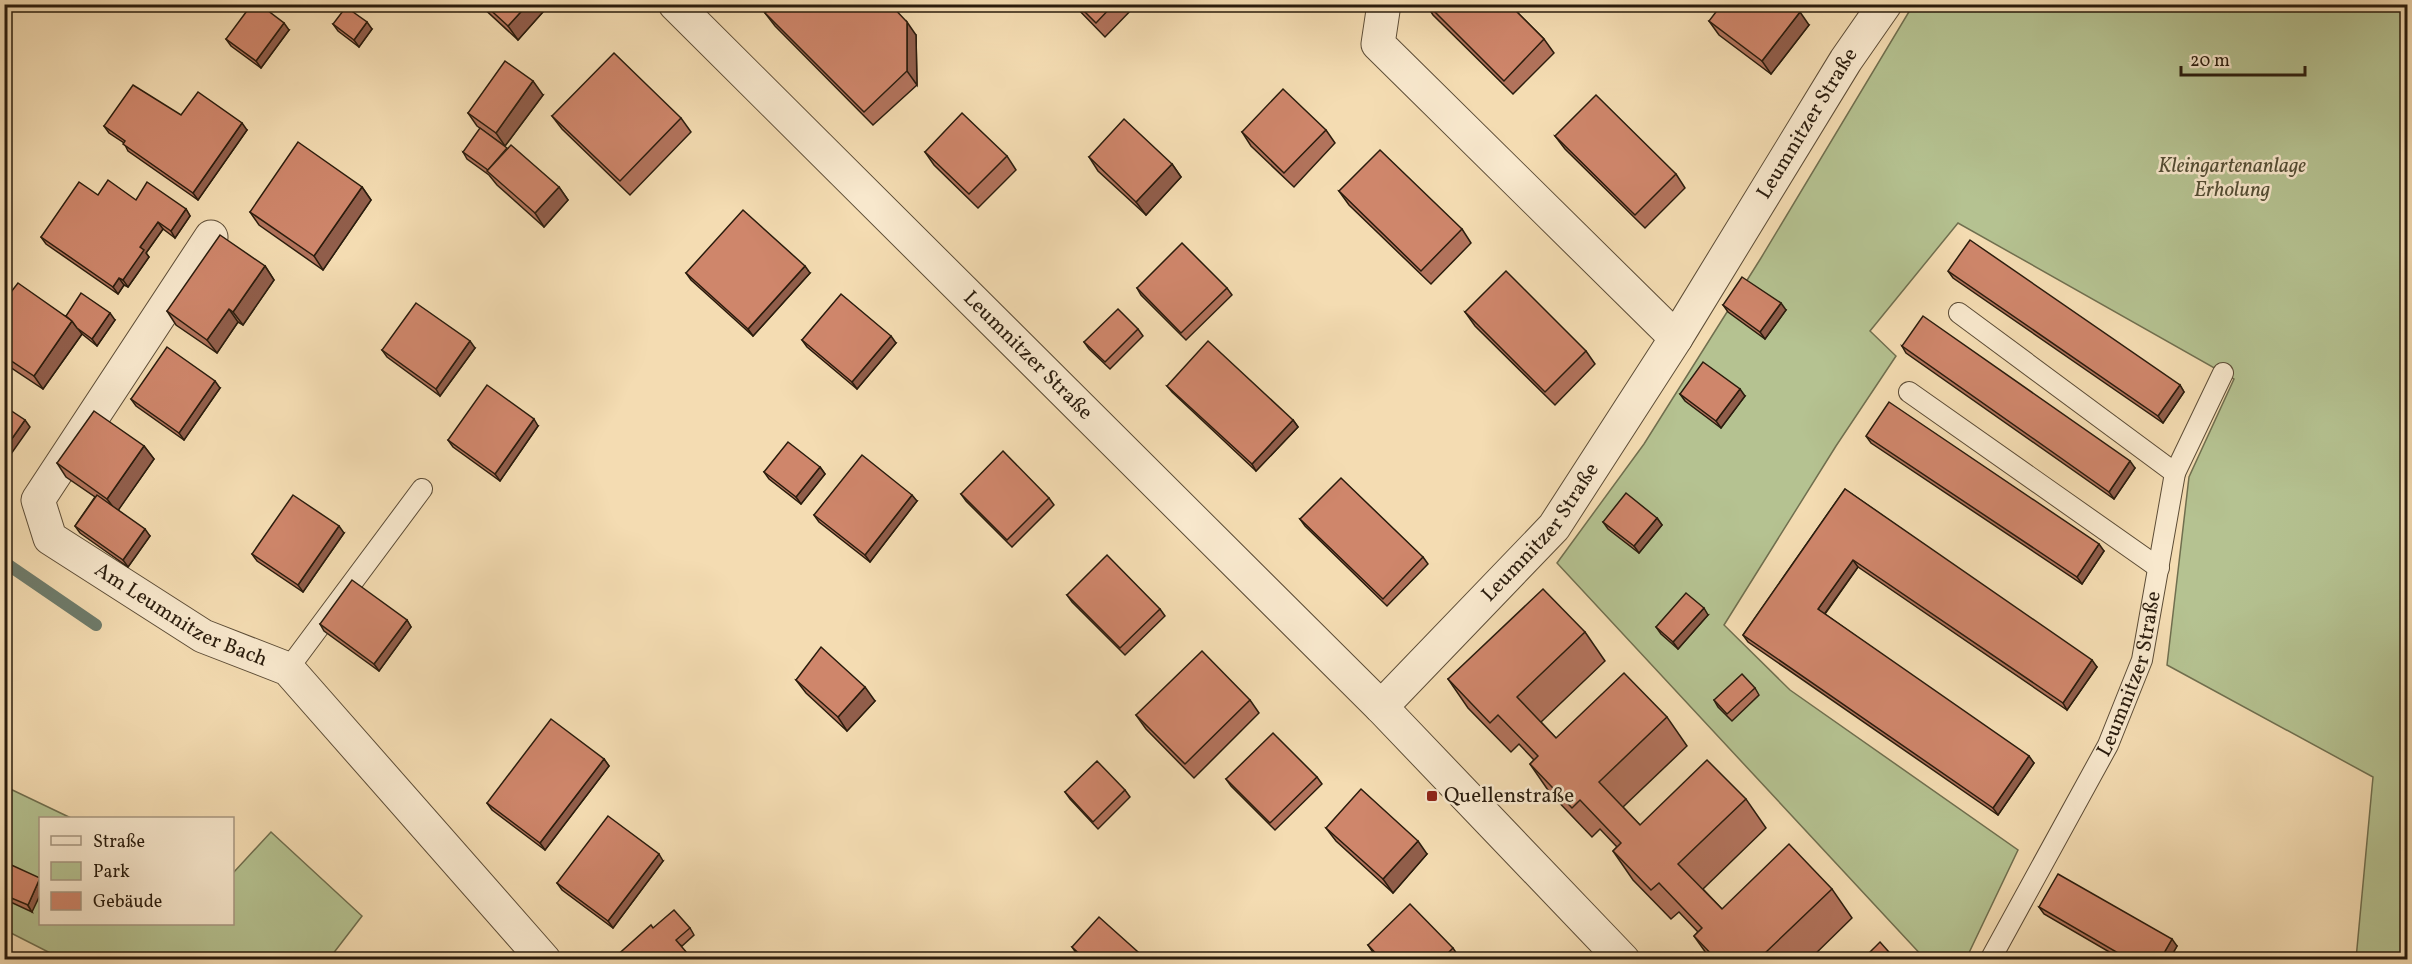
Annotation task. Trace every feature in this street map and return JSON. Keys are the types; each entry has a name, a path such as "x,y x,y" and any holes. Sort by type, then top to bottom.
{"street":[{"name":"Leumnitzer Straße","path":"675,4 1381,706 1623,960"},
{"path":"1384,4 1378,44 1677,338"},
{"name":"Leumnitzer Straße","path":"1381,706 1554,527 1677,338 1846,60 1885,4"},
{"name":"Am Leumnitzer Bach","path":"211,237 38,500 50,538 203,636 288,669 544,960"}],"lane":[{"path":"1959,313 2175,473"},
{"name":"Leumnitzer Straße","path":"1990,960 2108,745 2142,660 2175,473 2223,373"},
{"path":"1909,392 2159,568"},
{"path":"288,669 422,489"}],"green space":[{"name":"Kleingartenanlage Erholung","path":"1913,5 2407,5 2407,959 2356,959 2373,777 2167,665 2189,477 2234,379 1958,223 1870,331 1896,356 1836,446 1724,625 1790,690 2018,850 1966,959 1925,959 1557,563 1644,444 1761,258"},
{"path":"4,786 69,817 39,817 39,925 234,925 234,872 271,832 362,916 329,959 62,959 5,930"}],"building":[{"path":"252,4 259,4 284,23 256,61 226,39"},
{"path":"484,4 528,4 508,26"},
{"path":"774,4 890,4 907,22 907,71 864,112 765,13"},
{"path":"1077,4 1114,4 1096,23"},
{"path":"1427,4 1509,4 1544,39 1504,81"},
{"path":"1722,4 1790,4 1800,12 1762,61 1709,21"},
{"path":"346,7 367,22 354,40 333,24"},
{"path":"614,53 681,118 620,181 552,116"},
{"path":"505,61 533,81 496,133 468,113"},
{"path":"133,85 181,115 198,92 242,123 193,193 123,144 125,141 104,126"},
{"path":"1283,89 1326,130 1284,173 1242,132"},
{"path":"1596,95 1676,174 1635,215 1555,136"},
{"path":"962,113 1007,156 969,194 925,152"},
{"path":"1124,119 1172,164 1136,202 1089,157"},
{"path":"480,128 507,148 488,170 463,152"},
{"path":"298,142 362,187 314,256 250,212"},
{"path":"511,145 559,187 535,213 487,171"},
{"path":"1380,150 1462,229 1421,271 1339,191"},
{"path":"108,180 136,200 147,182 186,209 171,231 158,222 140,247 144,250 123,280 119,278 113,287 41,237 79,182 98,195"},
{"path":"743,210 805,266 748,329 686,273"},
{"path":"220,235 265,266 233,312 229,309 207,340 167,311"},
{"path":"1970,240 2180,385 2158,416 1948,271"},
{"path":"1182,243 1227,288 1181,333 1137,288"},
{"path":"1506,271 1586,351 1545,392 1465,312"},
{"path":"1742,277 1781,303 1760,332 1723,305"},
{"path":"18,283 72,321 34,376 4,356 4,301"},
{"path":"81,293 110,313 92,339 66,316"},
{"path":"841,294 891,336 852,382 802,340"},
{"path":"416,303 470,341 436,389 382,350"},
{"path":"1118,309 1138,329 1105,362 1084,342"},
{"path":"1923,316 2130,461 2109,492 1902,346"},
{"path":"1208,341 1293,420 1252,464 1167,386"},
{"path":"167,347 215,381 179,433 131,399"},
{"path":"1703,362 1740,389 1716,421 1680,394"},
{"path":"487,385 534,419 495,474 448,440"},
{"path":"1889,402 2099,544 2077,577 1866,436"},
{"path":"4,406 25,420 4,450"},
{"path":"94,411 144,446 107,499 57,463"},
{"path":"788,442 820,467 796,497 764,472"},
{"path":"1003,451 1049,498 1007,540 961,494"},
{"path":"862,455 912,495 865,555 814,515"},
{"path":"1341,478 1423,557 1383,599 1300,519"},
{"path":"1845,489 2092,660 2063,703 1853,560 1818,609 2029,756 1993,808 1743,635"},
{"path":"1626,493 1657,518 1634,546 1603,522"},
{"path":"97,495 145,529 123,560 75,526"},
{"path":"293,495 339,526 298,585 252,554"},
{"path":"1107,555 1160,609 1120,648 1067,595"},
{"path":"352,580 407,620 374,664 320,624"},
{"path":"1543,589 1585,632 1517,697 1556,738 1624,673 1667,717 1599,782 1640,825 1707,760 1746,799 1678,864 1722,909 1789,844 1832,889 1765,953 1771,960 1717,960 1694,936 1702,928 1659,883 1651,890 1613,851 1621,843 1580,800 1572,808 1530,764 1538,756 1498,715 1490,723 1448,679"},
{"path":"1686,593 1704,608 1673,642 1656,627"},
{"path":"821,647 865,687 838,717 796,680"},
{"path":"1202,651 1250,700 1185,764 1136,715"},
{"path":"1742,674 1755,688 1727,714 1714,700"},
{"path":"551,719 604,759 540,843 487,803"},
{"path":"1273,733 1317,777 1270,823 1226,779"},
{"path":"1097,761 1125,790 1093,822 1065,792"},
{"path":"1361,789 1418,841 1383,879 1326,828"},
{"path":"608,816 659,854 608,921 557,883"},
{"path":"7,863 39,878 28,905 4,895 4,868"},
{"path":"2058,874 2172,939 2160,960 2130,960 2039,907"},
{"path":"1410,904 1453,948 1441,960 1382,960 1368,945"},
{"path":"674,910 690,928 676,940 693,960 616,960 614,958 651,925 653,928"},
{"path":"1099,917 1147,960 1086,960 1072,947"},
{"path":"1880,942 1896,960 1862,960"},
{"path":"1528,954 1533,960 1522,960"}],"waterway":[{"path":"4,562 96,625"}],"place":[{"name":"Quellenstraße","path":"1432,796"}]}
